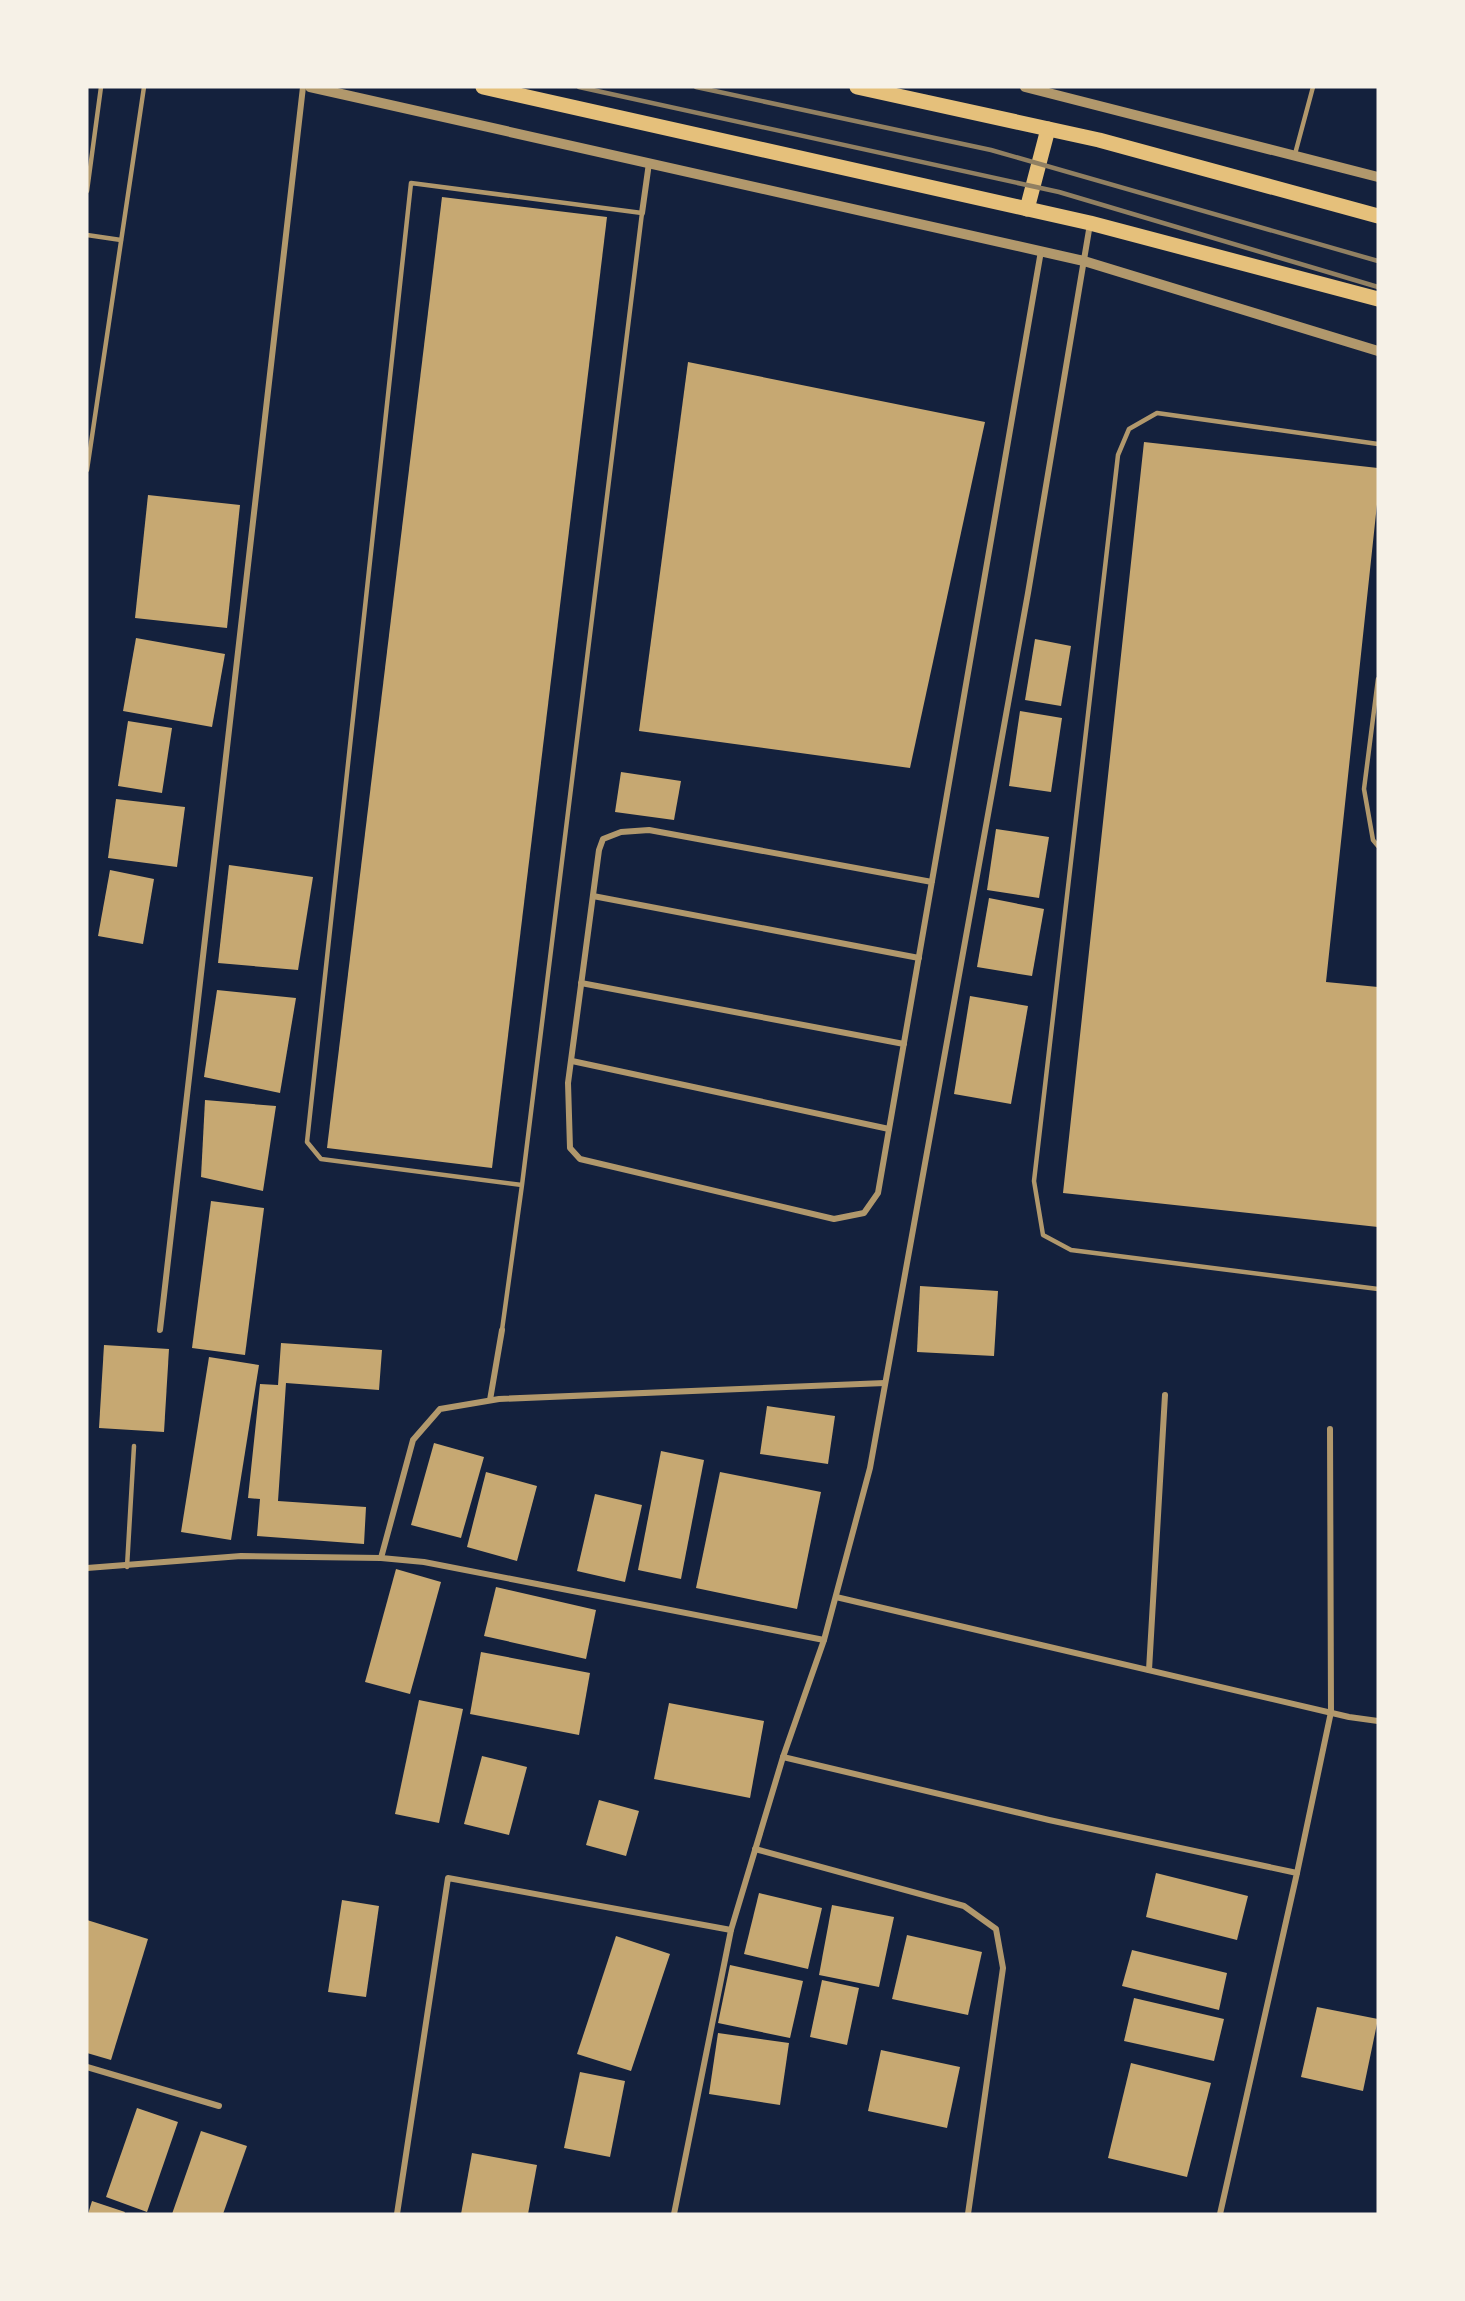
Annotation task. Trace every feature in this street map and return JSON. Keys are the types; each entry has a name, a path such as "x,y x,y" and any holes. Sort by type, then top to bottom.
{"main road":[{"path":"857,87 1110,143 1378,216"},
{"path":"488,88 1027,209 1378,299"},
{"path":"1027,209 1048,129"}],"street":[{"path":"160,1330 303,87"},
{"path":"310,87 1084,261 1378,351"},
{"path":"1025,87 1378,177"},
{"path":"642,213 649,163"},
{"path":"674,2214 730,1930 783,1757 824,1640 870,1468 1028,593 1090,224"},
{"path":"932,882 640,831 621,832 603,839 593,896 568,1083 570,1148 579,1159 834,1219 864,1214 878,1193 919,958 1041,251"},
{"path":"593,896 919,958"},
{"path":"581,983 904,1044"},
{"path":"572,1060 889,1129"},
{"path":"490,1400 502,1330"},
{"path":"381,1558 413,1440 440,1409 490,1400 885,1383"},
{"path":"1149,1670 1164,1395"},
{"path":"1220,2214 1331,1712 1330,1429"},
{"path":"87,1568 127,1567 241,1556 381,1558 424,1562 824,1640"},
{"path":"836,1597 1378,1721"},
{"path":"783,1757 1049,1820 1297,1873"},
{"path":"755,1849 964,1906 996,1929 1004,1968 968,2214"},
{"path":"397,2214 448,1878 730,1930"},
{"path":"87,2067 219,2106"}],"lane":[{"path":"87,191 101,87"},
{"path":"87,470 144,87"},
{"path":"1294,157 1313,87"},
{"path":"502,1330 522,1185 642,213 411,183 307,1142 321,1159 522,1185"},
{"path":"87,234 121,240"},
{"path":"1378,444 1157,412 1129,429 1118,455 1034,1181 1043,1235 1071,1250 1378,1288"},
{"path":"1378,680 1364,789 1373,840 1378,846"},
{"path":"127,1567 134,1446"}],"building":[{"path":"442,197 607,217 492,1168 327,1148"},
{"path":"688,362 985,422 910,768 639,731"},
{"path":"1144,442 1378,468 1378,495 1326,982 1378,987 1378,1227 1063,1193"},
{"path":"148,495 240,505 227,628 135,618"},
{"path":"136,638 225,654 212,727 123,711"},
{"path":"1035,639 1071,646 1061,706 1025,700"},
{"path":"1020,711 1062,718 1051,792 1009,786"},
{"path":"128,721 172,728 162,793 118,786"},
{"path":"621,772 681,781 674,820 615,812"},
{"path":"116,799 185,807 177,867 108,858"},
{"path":"996,829 1049,837 1039,898 987,890"},
{"path":"229,865 313,877 298,970 218,963"},
{"path":"110,870 154,879 143,944 98,936"},
{"path":"989,898 1044,909 1032,976 977,967"},
{"path":"217,990 296,998 280,1093 204,1077"},
{"path":"970,996 1028,1006 1011,1104 954,1094"},
{"path":"205,1100 276,1106 263,1191 201,1177"},
{"path":"211,1201 264,1208 245,1355 192,1348"},
{"path":"920,1286 998,1291 994,1356 917,1352"},
{"path":"281,1343 382,1350 379,1390 286,1383 278,1501 366,1507 364,1544 257,1536 260,1499 248,1498 260,1384 278,1385"},
{"path":"104,1345 169,1349 164,1432 99,1428"},
{"path":"209,1357 259,1365 231,1540 181,1532"},
{"path":"767,1406 835,1416 828,1464 760,1454"},
{"path":"434,1443 484,1457 461,1538 411,1525"},
{"path":"661,1451 704,1460 681,1579 638,1570"},
{"path":"486,1472 537,1486 517,1561 467,1547"},
{"path":"720,1472 821,1492 797,1609 696,1588"},
{"path":"595,1494 642,1505 625,1582 577,1571"},
{"path":"396,1569 441,1582 410,1694 365,1682"},
{"path":"496,1587 596,1610 586,1659 484,1636"},
{"path":"481,1652 590,1673 579,1735 470,1714"},
{"path":"419,1700 463,1709 439,1823 395,1814"},
{"path":"669,1703 764,1721 750,1798 654,1779"},
{"path":"482,1756 527,1767 509,1835 464,1824"},
{"path":"599,1800 639,1811 626,1856 586,1845"},
{"path":"1156,1873 1248,1896 1237,1940 1146,1917"},
{"path":"759,1893 822,1908 808,1969 744,1954"},
{"path":"342,1900 379,1906 366,1997 328,1992"},
{"path":"832,1905 894,1917 879,1987 819,1975"},
{"path":"87,1920 148,1939 111,2060 87,2053"},
{"path":"907,1935 982,1952 968,2015 892,1999"},
{"path":"616,1936 670,1954 631,2071 577,2054"},
{"path":"1132,1950 1227,1973 1219,2010 1122,1986"},
{"path":"730,1965 803,1981 790,2038 718,2023"},
{"path":"822,1980 859,1988 847,2045 810,2037"},
{"path":"1134,1998 1224,2019 1214,2061 1124,2041"},
{"path":"1317,2007 1378,2019 1363,2091 1301,2077"},
{"path":"718,2033 789,2043 780,2105 709,2094"},
{"path":"881,2050 960,2067 947,2128 868,2111"},
{"path":"1131,2063 1211,2083 1187,2177 1108,2158"},
{"path":"580,2072 625,2081 610,2157 564,2148"},
{"path":"137,2108 178,2122 147,2212 106,2197"},
{"path":"201,2131 247,2146 223,2214 172,2214"},
{"path":"472,2153 537,2165 528,2214 461,2214"},
{"path":"92,2201 125,2212 124,2214 88,2214"}],"railway":[{"path":"579,87 1059,192 1378,287"},
{"path":"696,87 991,150 1378,261"}]}
